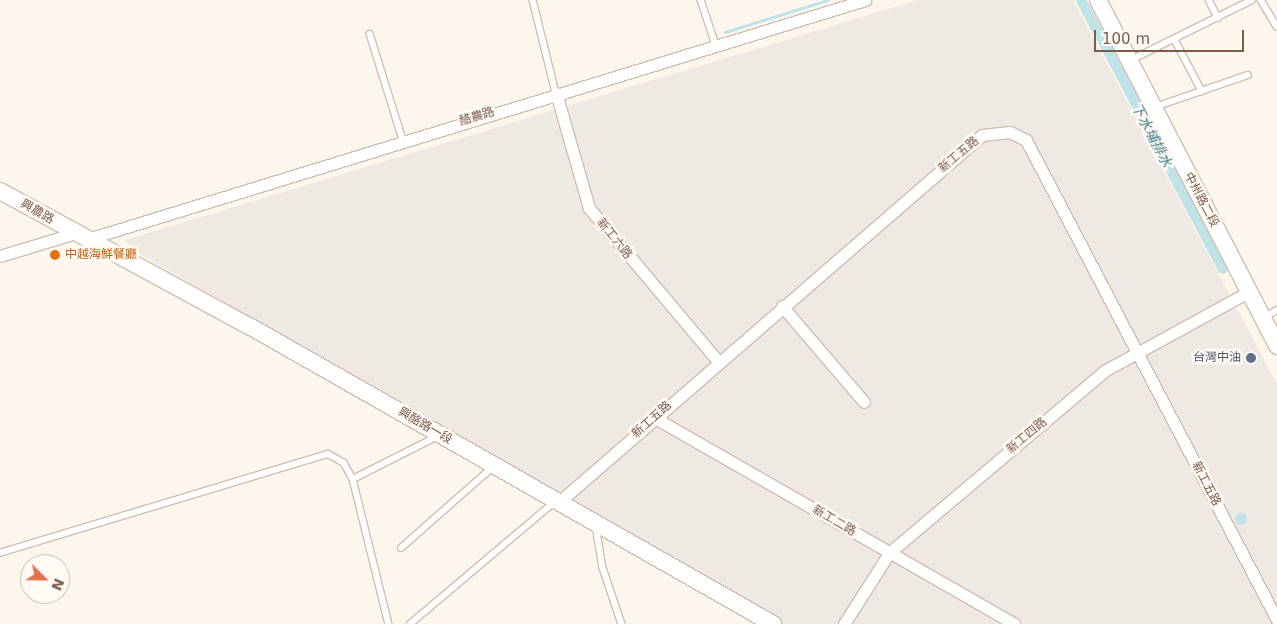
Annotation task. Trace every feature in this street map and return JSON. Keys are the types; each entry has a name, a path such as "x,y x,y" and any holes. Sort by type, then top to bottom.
{"street":[{"name":"酪農路","path":"91,238 403,140 864,0"},
{"name":"中州路二段","path":"1098,0 1277,346"},
{"name":"新工六路","path":"556,94 589,208 718,361"},
{"name":"新工五路","path":"553,503 655,418 718,361 982,135 1010,132 1026,140 1277,620"},
{"name":"興農路","path":"0,190 75,233"},
{"name":"興酪路一段","path":"75,233 91,238 441,434 553,503 595,521 774,624"},
{"path":"0,256 75,233"},
{"name":"新工四路","path":"844,624 889,553 1104,371 1136,350 1248,292"},
{"path":"782,306 864,402"},
{"name":"新工二路","path":"655,418 1014,624"}],"lane":[{"path":"533,0 556,94"},
{"path":"701,0 716,46"},
{"path":"1209,0 1218,18"},
{"path":"1129,60 1175,40 1252,0"},
{"path":"1261,0 1277,27"},
{"path":"370,34 403,140"},
{"path":"1175,40 1202,91"},
{"path":"1153,108 1248,75"},
{"path":"1263,319 1277,310"},
{"path":"352,479 441,434"},
{"path":"0,553 317,455 334,456 352,479 389,624"},
{"path":"401,548 495,466"},
{"path":"410,624 553,503"},
{"path":"595,521 603,568 622,624"}],"shaded area":[{"path":"918,0 1073,0 1277,384 1277,624 787,624 140,254 125,240"}],"water":[{"path":"1239,513 1243,513 1247,519 1243,525 1239,525 1235,521 1235,517"}],"waterway":[{"path":"725,32 828,0"},
{"name":"下水埔排水","path":"1081,0 1223,269"}],"place":[{"name":"中越海鮮餐廳","path":"55,255"},
{"name":"台灣中油","path":"1251,358"}]}
